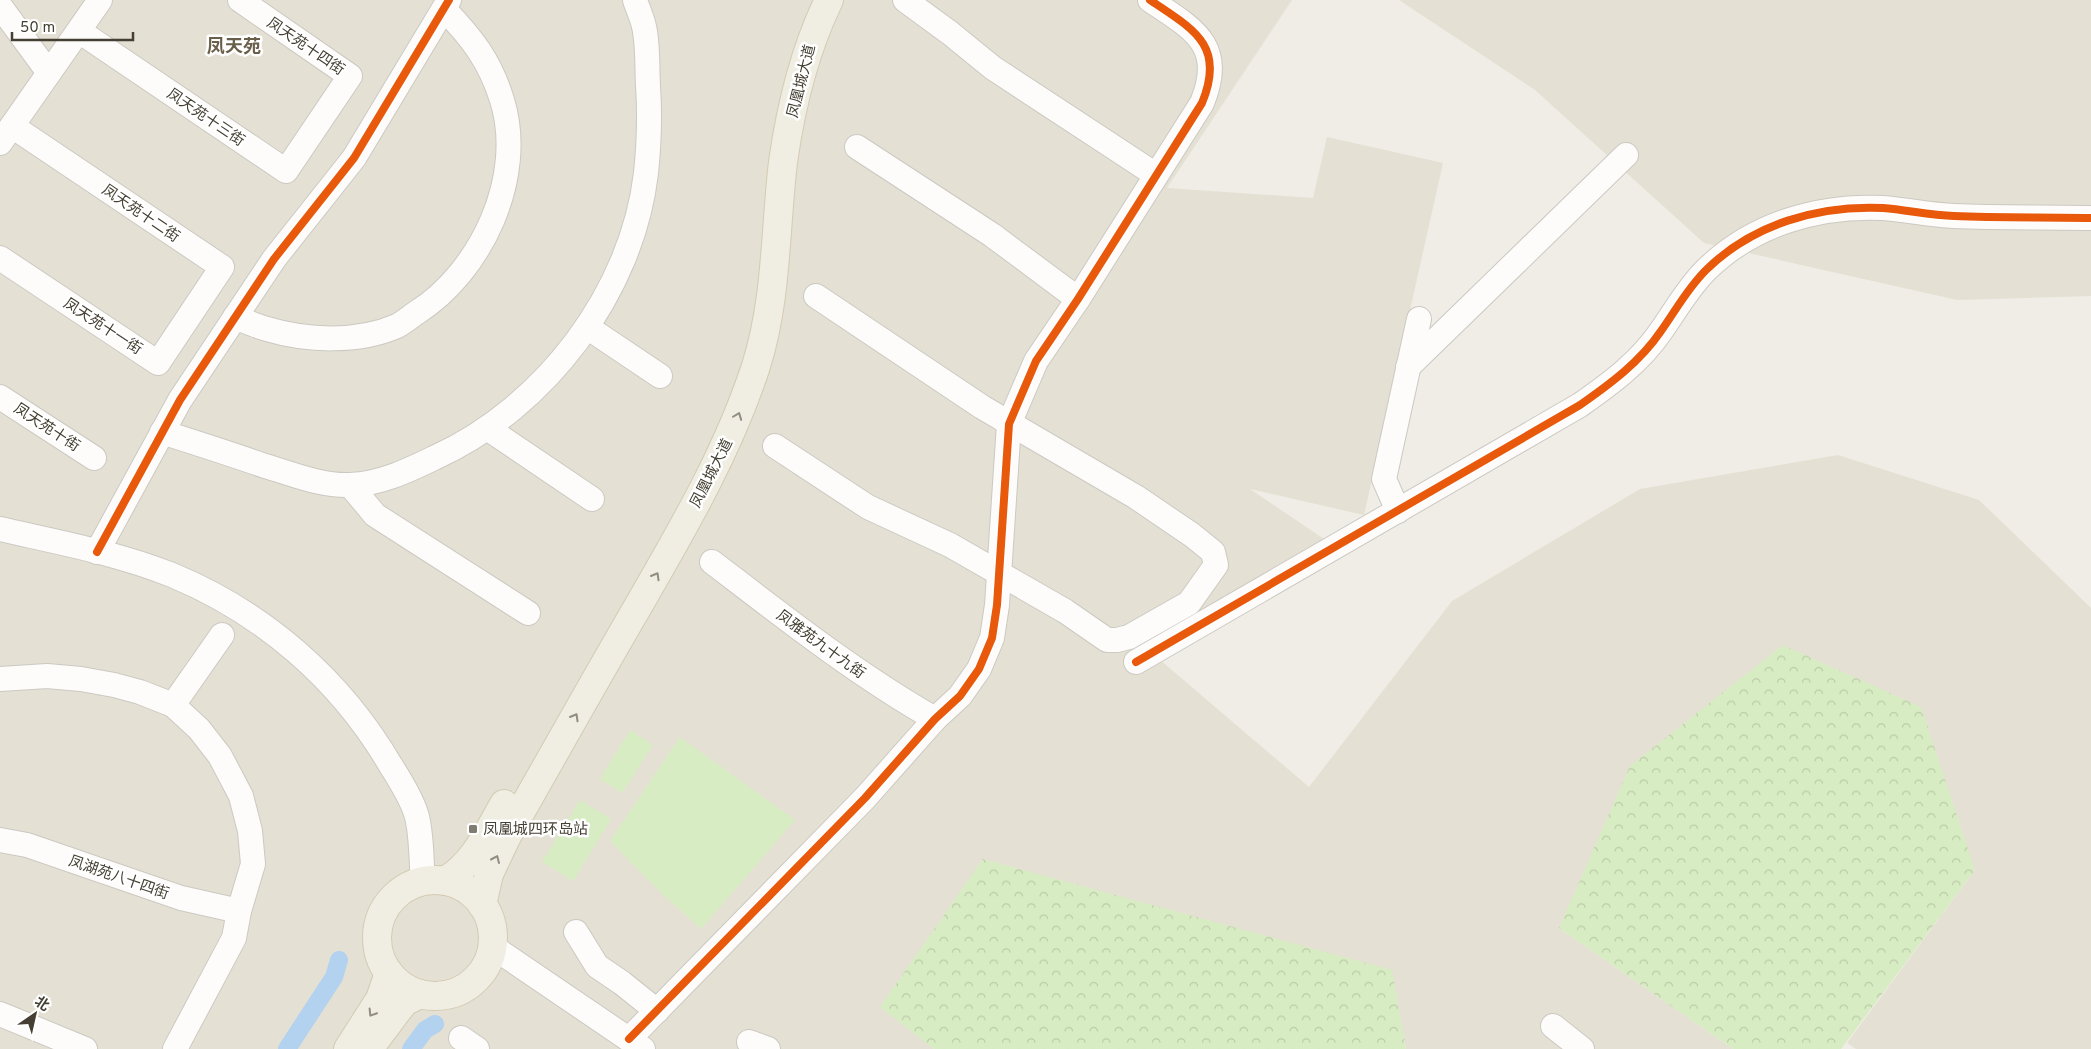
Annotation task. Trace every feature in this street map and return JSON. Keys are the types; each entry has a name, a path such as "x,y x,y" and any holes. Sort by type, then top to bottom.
{"main road":[{"name":"凤凰城大道","path":"434,881 464,867 490,828 684,490 725,400 742,351 752,305 766,155 774,104 794,35 808,0"},
{"name":"凤凰城大道","path":"482,905 489,874 506,838 688,520 722,453 745,398 765,332 772,283 784,162 792,113 808,47 829,0"},
{"path":"434,881 456,883 475,896 482,905 491,925 493,947 487,965 475,981 459,992 440,996 420,994 398,982 389,973 379,956 376,936 380,917 389,900 404,888 434,881"},
{"path":"348,1049 380,999 389,973"},
{"path":"370,1049 404,1002 420,994"}],"street":[{"path":"6,135 100,0"},
{"name":"凤天苑十四街","path":"240,0 350,76 318,124"},
{"path":"162,432 316,482 350,485 383,480 451,450 487,428 531,392 558,365 587,327 614,279 634,228 646,175 650,120 645,31 635,0"},
{"path":"905,0 993,68 1156,176"},
{"path":"493,947 636,1044 657,1011 864,798 935,719 960,696 979,669 992,638 997,605 1008,424 1036,361 1156,176 1202,103 1210,85 1211,65 1205,46 1193,30 1150,0"},
{"path":"97,552 180,400 235,317 274,259 354,158 446,5 475,43 490,67 503,101 508,138 505,176 496,213 479,248 457,279 429,305 397,326 364,334 332,338 298,336 266,329 235,317"},
{"path":"0,6 49,73"},
{"name":"凤天苑十三街","path":"79,31 286,171 318,124"},
{"name":"凤天苑十二街","path":"6,135 222,267 190,315"},
{"path":"857,147 948,205 1078,299"},
{"path":"1408,367 1626,155"},
{"path":"1136,662 1580,405 1610,384 1637,360 1660,332 1680,299 1706,270 1736,246 1769,227 1806,214 1844,208 1883,208 1953,216 2091,218"},
{"name":"凤天苑十一街","path":"0,258 158,362 190,315"},
{"path":"775,446 868,507 950,545 1065,611 1107,640 1129,637 1189,603 1216,566 1213,552 1192,535 1136,497 1008,424 816,296"},
{"path":"1398,511 1384,479 1419,319"},
{"path":"587,327 660,376"},
{"name":"凤天苑十街","path":"0,396 94,458"},
{"path":"487,428 592,500"},
{"path":"350,485 375,515 528,613"},
{"path":"0,529 97,552 172,575 216,596 274,633 332,685 380,747 400,781 417,816 434,881"},
{"name":"凤雅苑九十九街","path":"712,562 897,698 935,719"},
{"path":"173,705 222,635"},
{"path":"0,679 46,676 81,679 140,692 173,705 199,729 220,756 241,796 250,831 253,864 238,911 234,938 175,1049"},
{"name":"凤湖苑八十四街","path":"0,840 27,845 181,898 238,911"},
{"path":"576,932 597,966 657,1011"},
{"path":"0,1014 85,1049"},
{"path":"1553,1026 1582,1049"}],"shaded area":[{"path":"0,0 1292,0 1167,188 1313,198 1327,137 1443,163 1364,515 1250,489 1324,539 1152,653 1309,787 1452,601 1640,489 1838,455 1979,500 2091,608 2091,1049 1856,1049 1847,1043 1975,870 1559,928 1733,1049 1406,1049 1391,970 880,1006 934,1049 0,1049"},
{"path":"1399,0 2091,0 2091,296 1957,300 1704,243 1535,90"}],"green space":[{"path":"1783,645 1921,707 1975,870 1841,1049 1733,1049 1559,928 1630,766"},
{"path":"630,730 653,745 622,793 600,779"},
{"path":"680,737 795,820 701,929 661,893 610,841"},
{"path":"580,800 611,819 573,881 542,862"},
{"path":"983,859 1392,970 1406,1049 934,1049 880,1007"}],"waterway":[{"path":"287,1049 334,977 339,960"},
{"path":"411,1049 425,1030 435,1024"}],"cycle path":[{"path":"97,552 180,400 274,259 354,158 449,0"},
{"path":"629,1039 865,798 935,719 960,696 979,669 992,638 997,605 1009,424 1036,361 1078,299 1202,103 1208,83 1210,67 1207,53 1201,41 1180,20 1150,0"},
{"path":"1136,662 1580,405 1613,381 1644,353 1687,292 1706,270 1744,240 1766,229 1811,214 1859,208 1883,208 1954,216 2091,218"}],"place":[{"name":"凤凰城四环岛站","path":"473,829"}],"district":[{"name":"凤天苑","path":"234,46"}]}
